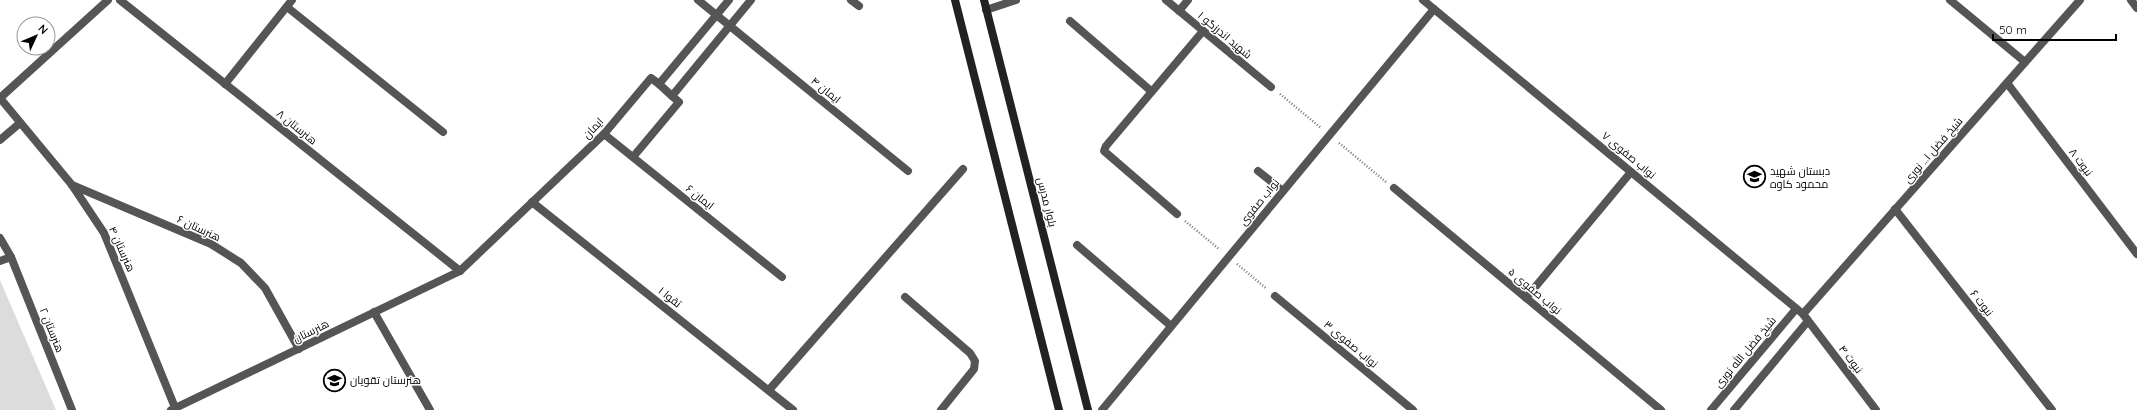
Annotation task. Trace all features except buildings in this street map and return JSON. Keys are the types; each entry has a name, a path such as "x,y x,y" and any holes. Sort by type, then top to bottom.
{"main road":[{"path":"955,0 1059,410"},
{"name":"بلوار مدرس","path":"984,0 1088,410"}],"street":[{"path":"0,98 108,0"},
{"name":"هنرستان ۸","path":"120,0 460,271"},
{"path":"225,84 292,0"},
{"name":"ایمان ۴","path":"698,0 908,172"},
{"path":"633,157 680,102 659,84 729,0"},
{"path":"672,96 751,0"},
{"path":"851,0 859,6"},
{"path":"986,10 1016,0"},
{"name":"شهید اندرزگو ۱","path":"1166,0 1271,87"},
{"path":"1179,11 1188,0"},
{"name":"نواب صفوی ۷","path":"1423,0 1806,318"},
{"path":"1950,0 2025,62"},
{"name":"شیخ فضل ا... نوری","path":"1806,318 1895,210 2080,0"},
{"path":"2131,0 2137,8"},
{"path":"287,7 444,132"},
{"name":"نواب صفوی","path":"1102,410 1434,8"},
{"path":"1070,21 1151,91"},
{"path":"1177,214 1104,151 1106,146 1151,91 1203,31"},
{"name":"ایمان","path":"460,271 604,134 651,78 659,84"},
{"name":"نبوت ۸","path":"2007,83 2137,254"},
{"name":"هنرستان ۴","path":"0,98 72,185 104,233 174,409"},
{"path":"0,140 20,123"},
{"name":"ایمان ۶","path":"604,134 782,277"},
{"path":"769,390 963,169"},
{"path":"1258,170 1283,191"},
{"path":"1526,298 1631,172"},
{"name":"هنرستان ۶","path":"72,185 211,244 241,263 265,288 299,349"},
{"name":"نواب صفوی ۵","path":"1394,188 1662,410"},
{"name":"تقوا ۱","path":"532,202 793,410"},
{"name":"نبوت ۶","path":"1895,210 2052,410"},
{"name":"هنرستان ۲","path":"0,238 11,257 72,410"},
{"path":"1077,245 1171,326"},
{"path":"0,261 11,257"},
{"name":"هنرستان","path":"174,409 460,271"},
{"name":"نواب صفوی ۳","path":"1275,296 1413,410"},
{"path":"905,297 970,353 975,361 974,369 941,410"},
{"name":"شیخ فضل الله نوری","path":"1711,410 1796,309"},
{"path":"374,312 430,410"},
{"path":"1734,410 1806,318"},
{"name":"نبوت ۴","path":"1806,318 1876,410"}],"shaded area":[{"path":"0,280 56,410 0,410"}],"place":[{"name":"دبستان شهید محمود کاوه","path":"1755,177"},
{"name":"هنرستان تقویان","path":"335,380"}]}
